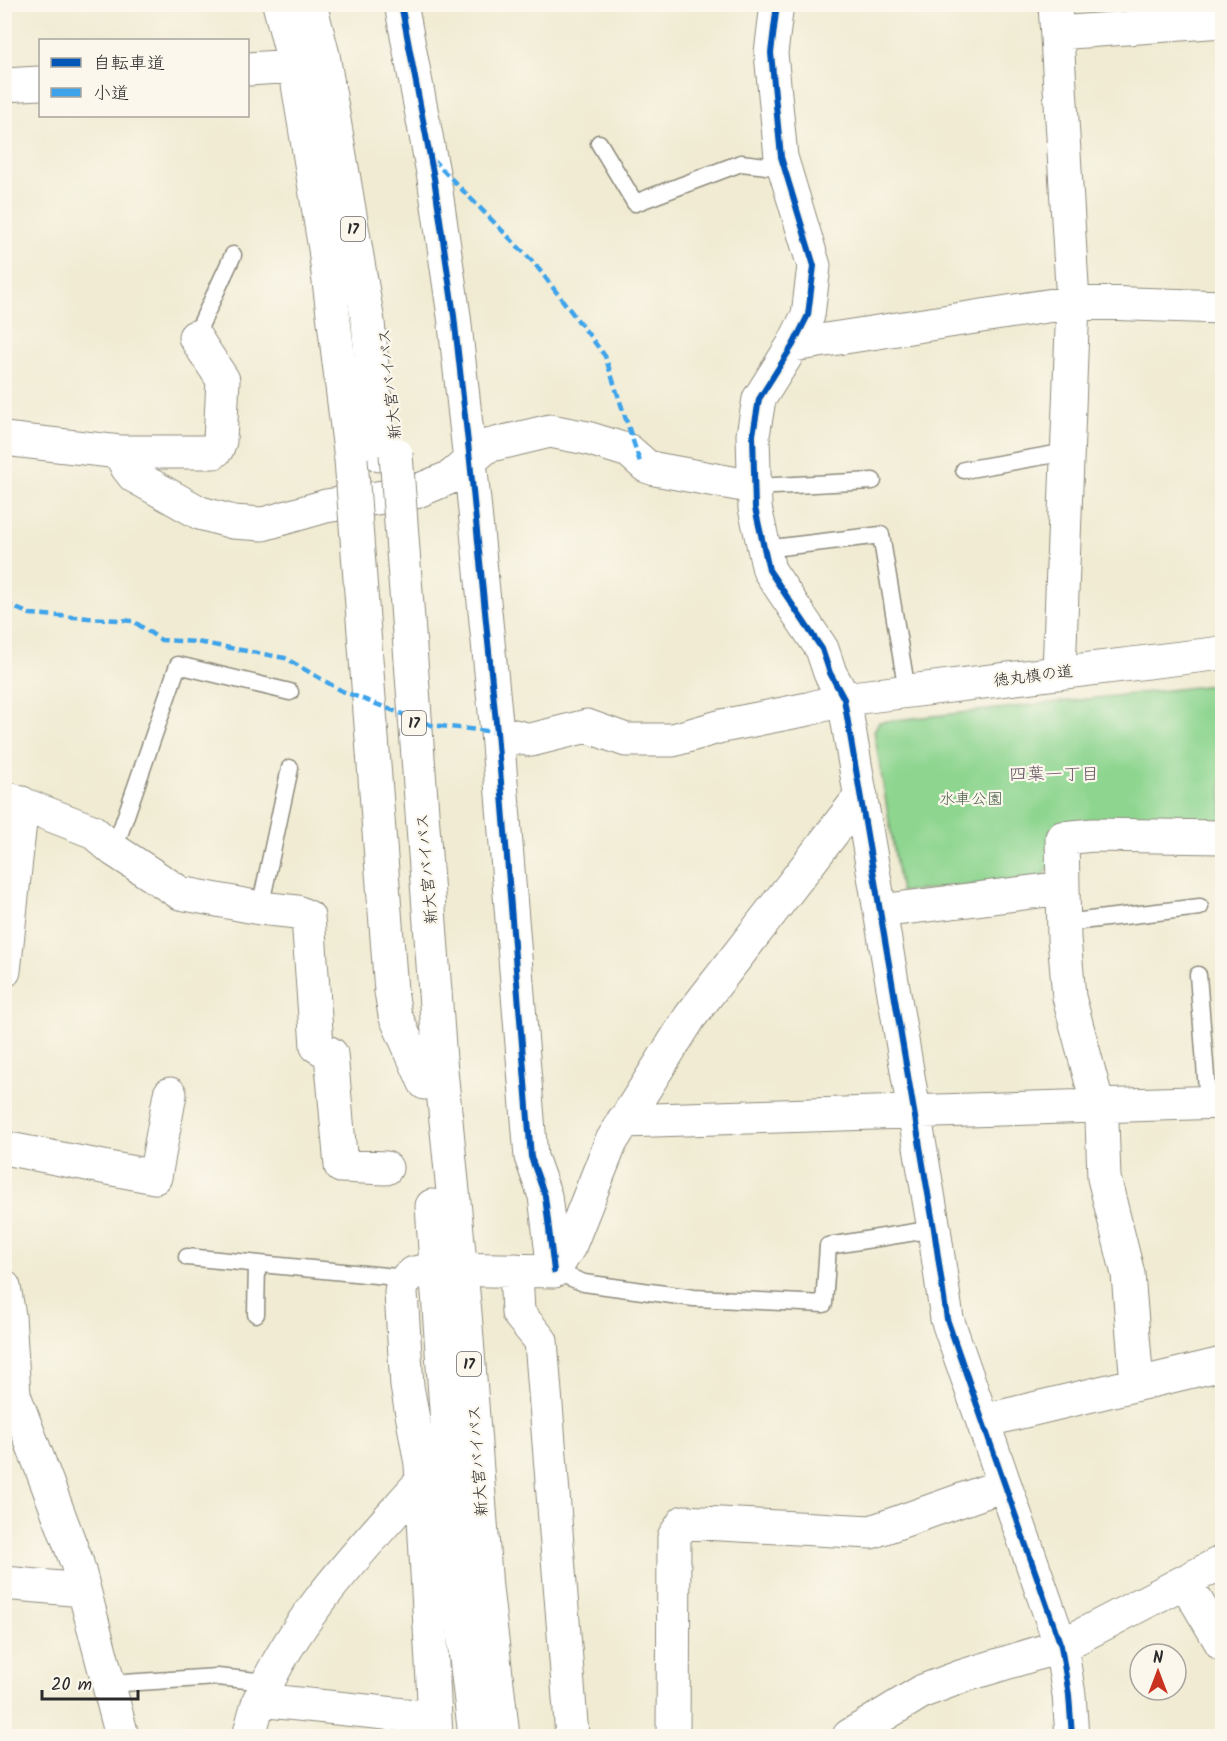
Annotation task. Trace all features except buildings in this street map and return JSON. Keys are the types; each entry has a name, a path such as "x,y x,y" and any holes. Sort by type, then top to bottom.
{"main road":[{"name":"17","path":"279,4 295,66 333,302 375,456"},
{"name":"新大宮バイパス","path":"310,4 323,55 368,322 375,456 398,728 434,1272 459,1598 475,1737"},
{"name":"新大宮バイパス","path":"326,4 362,185 382,317 375,456"},
{"path":"401,4 434,178 454,316 497,732 531,1156 545,1196 554,1271"},
{"path":"777,4 771,53 781,157 814,266 808,315 793,345 759,399 753,435 755,508 769,570 822,648 830,673 844,699 912,1112 934,1229 947,1319 1061,1646 1069,1695 1072,1737"},
{"path":"1059,672 1073,302 1056,19 1222,21"},
{"path":"249,69 295,66"},
{"path":"4,85 39,83"},
{"path":"793,345 1073,302 1222,307"},
{"path":"4,439 120,452 209,453 217,450 220,441 223,380 195,337"},
{"path":"120,452 134,476 200,513 233,522 263,524 326,506 415,492 451,477 487,446 550,431 587,438 629,451 646,466 655,469 754,487"},
{"name":"徳丸槙の道","path":"497,732 531,740 587,726 626,740 673,740 722,726 808,709 844,699 1222,653"},
{"path":"554,1271 570,1245 611,1142 690,1017 861,796"},
{"path":"4,971 13,800 92,831 114,850 180,893 260,908 297,912 308,917 317,1046 330,1054 341,1166 386,1168"},
{"path":"1137,1384 1128,1274 1104,1178 1101,1121 1069,997 1062,838 1093,835 1222,837"},
{"path":"880,911 1063,888"},
{"name":"新大宮バイパス","path":"415,991 425,1083 434,1272 465,1313 486,1588 503,1737"},
{"path":"4,1148 155,1177 171,1094"},
{"path":"623,1121 1215,1102"},
{"path":"516,1270 518,1313 541,1341 572,1737"},
{"path":"263,1691 435,1727 421,1464 407,1386 401,1293 434,1272 554,1271"},
{"path":"4,1287 9,1316 14,1395 77,1563 122,1737"},
{"path":"983,1421 1222,1364"},
{"path":"249,1737 263,1691 304,1620 422,1481"},
{"path":"673,1737 675,1537 684,1522 871,1532 1004,1485"},
{"path":"849,1737 923,1691 963,1676 1061,1646 1222,1562"},
{"path":"1185,1582 1222,1644"},
{"path":"4,1583 83,1590"}],"lane":[{"path":"599,143 635,203 741,163 784,168"},
{"path":"195,337 233,255"},
{"path":"964,470 1067,452"},
{"path":"754,487 873,482"},
{"path":"764,549 881,535 907,691"},
{"path":"114,850 178,664 290,692"},
{"path":"260,908 290,768"},
{"path":"1064,923 1200,907"},
{"path":"1198,975 1215,1102"},
{"path":"554,1271 584,1283 694,1299 824,1304 828,1246 934,1229"},
{"path":"187,1257 257,1264 434,1272"},
{"path":"256,1314 257,1264"},
{"path":"108,1684 217,1677 263,1691"}],"green space":[{"name":"水車公園","path":"1222,684 1222,822 1083,822 1041,879 901,892 874,731 879,722"}],"marked path":[{"path":"432,159 535,264 605,356 640,462"},
{"path":"4,603 30,614 133,621 161,640 197,642 285,658 342,691 431,725 497,732"}],"cycle path":[{"path":"401,4 434,178 454,316 497,732 531,1157 545,1196 554,1271"},
{"path":"777,4 771,53 781,157 814,266 808,315 793,345 759,399 753,435 755,508 769,570 822,649 830,673 844,699 934,1229 947,1319 1061,1646 1069,1695 1072,1736"}],"district":[{"name":"四葉一丁目","path":"1054,774"}]}
